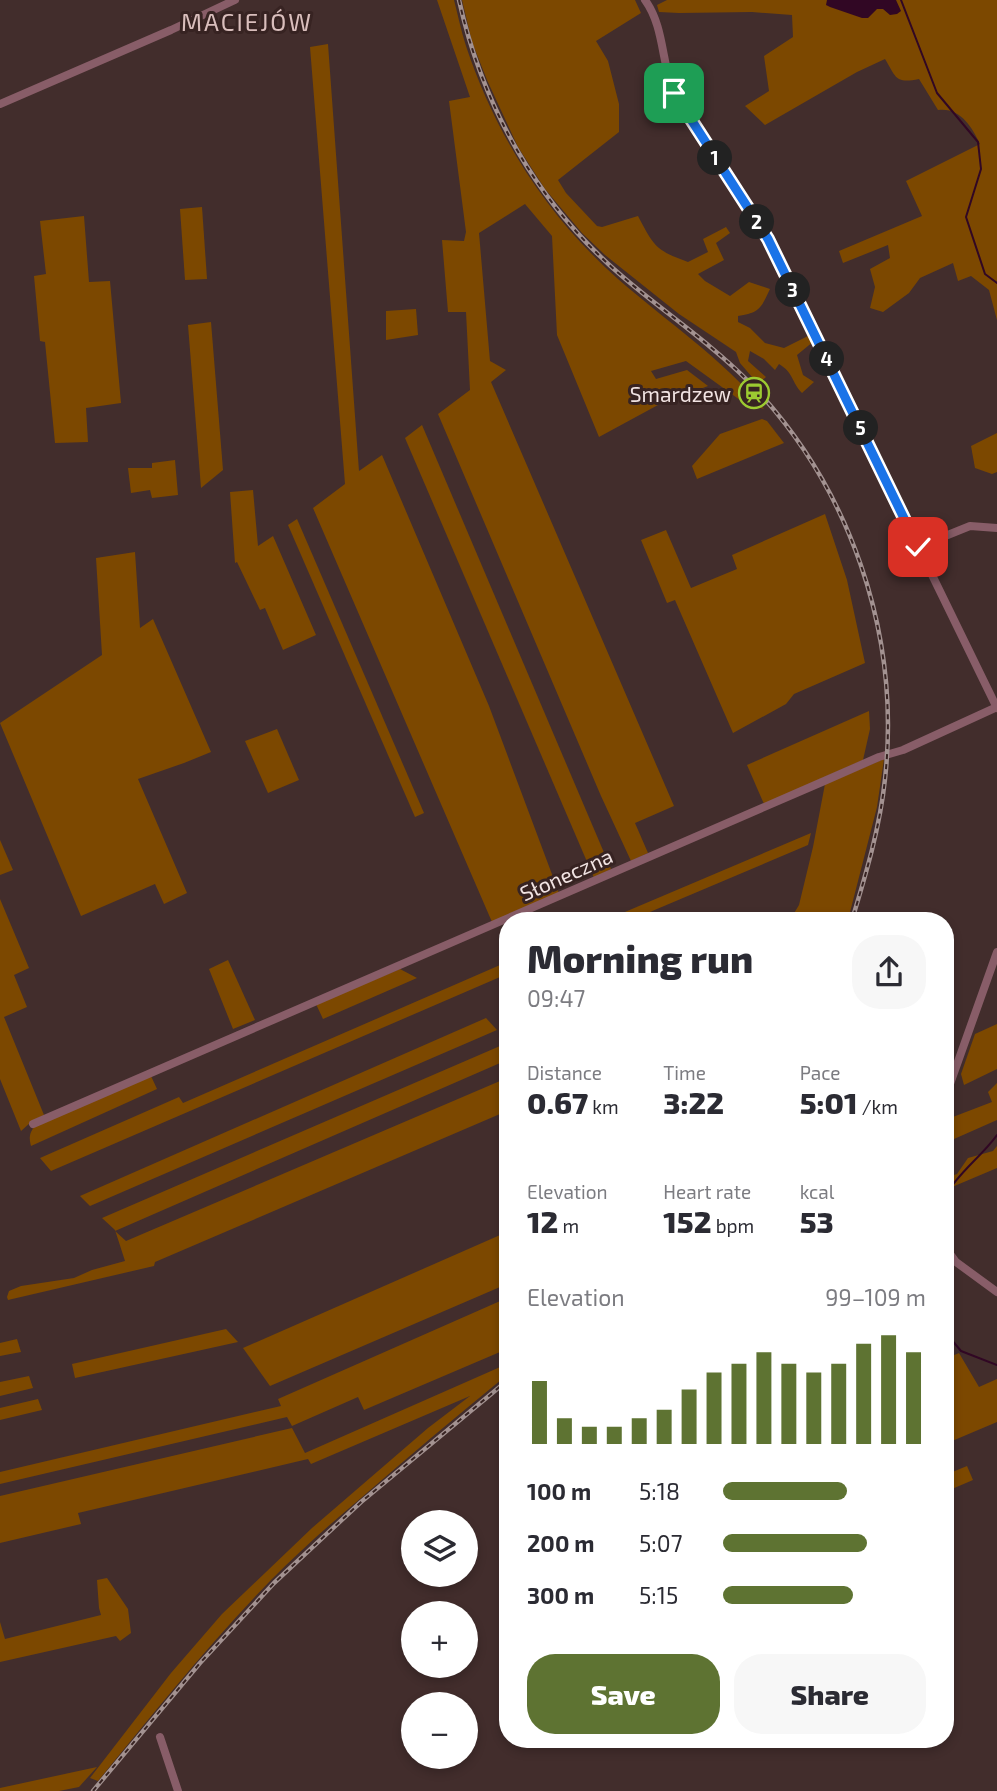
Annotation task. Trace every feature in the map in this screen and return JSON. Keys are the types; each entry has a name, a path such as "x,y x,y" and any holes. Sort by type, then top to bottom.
{"street":[{"path":"0,104 235,0"},
{"path":"645,0 655,17 668,76 678,102 776,256 997,707"},
{"path":"918,547 970,526 997,528"},
{"name":"Słoneczna","path":"522,912 879,757 903,750 997,707"},
{"name":"Słoneczna","path":"33,1124 499,922"},
{"path":"954,1073 997,952"},
{"path":"954,1259 997,1292"},
{"path":"160,1737 178,1791"}],"shaded area":[{"path":"437,0 454,0 466,46 492,112 527,173 569,229 618,279 730,373 764,409 744,403 686,361 651,371 656,379 687,370 708,386 658,405 599,437 557,335 552,236 525,204 479,233 490,361 506,370 491,382 674,806 635,823 648,853 631,861 438,414 470,390 466,312 448,312 442,240 464,241 466,232 449,101 470,97"},
{"path":"462,0 635,0 641,13 596,41 608,61 619,104 619,132 558,180 566,193 597,226 602,227 638,216 657,246 688,262 708,252 703,239 726,227 730,233 716,243 724,260 698,274 730,296 749,282 770,289 759,309 738,316 738,322 750,328 765,343 784,348 808,336 814,341 797,355 803,375 814,382 802,393 784,367 779,364 775,370 764,359 750,351 748,361 766,377 758,384 740,363 736,352 679,314 605,255 582,233 545,189 518,147 472,42"},
{"path":"667,0 997,0 997,320 989,290 971,276 958,281 953,263 920,278 909,293 883,312 870,308 875,287 870,269 890,258 888,245 843,263 839,251 922,216 906,181 980,144 959,115 938,110 919,79 905,81 897,78 885,59 857,72 765,125 745,106 769,91 764,56 793,37 792,15 659,12 657,5"},
{"path":"827,0 896,0 901,11 890,15 883,9 877,9 868,18 862,18 826,5"},
{"path":"328,44 359,471 382,455 489,706 559,893 515,912 499,912 499,919 492,922 313,508 345,484 310,47"},
{"path":"202,207 207,279 185,280 180,209"},
{"path":"84,216 89,282 110,281 121,403 86,408 88,442 55,443 45,342 40,341 34,276 46,274 40,221"},
{"path":"416,309 418,335 386,340 386,311"},
{"path":"211,322 223,470 201,488 188,325"},
{"path":"762,419 767,421 784,443 697,479 692,466 720,434"},
{"path":"422,425 611,869 594,878 405,438"},
{"path":"997,433 997,472 992,474 975,468 971,446"},
{"path":"175,460 178,495 152,498 150,490 131,493 128,468 152,468 152,463"},
{"path":"253,490 258,546 273,536 316,635 283,650 265,608 260,610 237,562 235,563 230,492"},
{"path":"825,514 847,580 865,663 794,694 786,704 733,733 675,600 667,603 641,540 666,530 691,588 737,569 732,555"},
{"path":"297,519 424,813 415,817 288,525"},
{"path":"135,552 140,628 153,619 211,752 138,779 187,893 164,904 155,884 81,916 0,723 102,655 96,558"},
{"path":"869,711 870,729 863,760 764,804 747,765"},
{"path":"277,729 299,780 268,793 245,741"},
{"path":"884,759 877,807 850,912 795,912 799,905 813,847 825,784"},
{"path":"811,833 808,845 650,912 625,912"},
{"path":"0,840 13,870 0,875"},
{"path":"0,899 29,968 14,975 27,1007 4,1017 44,1115 21,1131 0,1079"},
{"path":"228,960 255,1020 233,1029 209,969"},
{"path":"499,965 499,977 51,1171 40,1158 179,1097 183,1103"},
{"path":"400,969 417,978 323,1019 316,1004"},
{"path":"486,1018 497,1030 90,1206 80,1196"},
{"path":"997,1024 997,1069 964,1085 961,1074 975,1034"},
{"path":"499,1046 499,1063 115,1231 102,1218"},
{"path":"151,1076 157,1089 31,1146 30,1136 34,1127"},
{"path":"499,1081 499,1114 155,1262 154,1266 8,1300 7,1297 9,1291 21,1286 74,1278 125,1261 115,1231 126,1241"},
{"path":"997,1083 997,1120 954,1139 954,1117 992,1102 988,1092"},
{"path":"997,1146 997,1168 954,1186 954,1175 968,1158 993,1151"},
{"path":"499,1236 499,1287 270,1386 243,1348"},
{"path":"499,1302 499,1352 364,1410 358,1397 292,1426 287,1417 0,1484 0,1472 281,1406 278,1399"},
{"path":"226,1329 238,1342 75,1378 72,1364"},
{"path":"17,1339 21,1352 0,1356 0,1343"},
{"path":"959,1353 979,1387 997,1379 997,1422 954,1440 954,1355"},
{"path":"499,1368 499,1382 338,1518 271,1580 204,1653 98,1781 90,1778 171,1673 222,1614 312,1528 428,1428 470,1396 311,1464 308,1459 78,1513 81,1524 0,1543 0,1496 292,1428 305,1453"},
{"path":"29,1376 33,1388 0,1396 0,1382"},
{"path":"38,1399 42,1410 0,1420 0,1408"},
{"path":"967,1466 973,1480 954,1488 954,1471"},
{"path":"107,1578 128,1609 131,1633 120,1641 116,1636 0,1662 0,1622 5,1639 101,1615 97,1580"},
{"path":"97,1767 79,1787 59,1791 0,1791 0,1788"}],"waterway":[{"path":"901,0 937,93 978,142 981,169 966,217 985,274 997,283"},
{"path":"954,1183 997,1135"},
{"path":"954,1343 961,1351 997,1365"}],"railway":[{"path":"459,0 469,40 499,116 540,186 565,219 593,249 747,380 783,421 814,466 840,514 861,565 876,617 885,670 888,725 880,815 854,912"},
{"path":"93,1791 200,1663 274,1583 361,1502 499,1387"}],"place":[{"name":"Smardzew","path":"754,393"}],"district":[{"name":"MACIEJÓW","path":"247,21"}],"route":[{"path":"674,93 768,239 918,547"}]}
